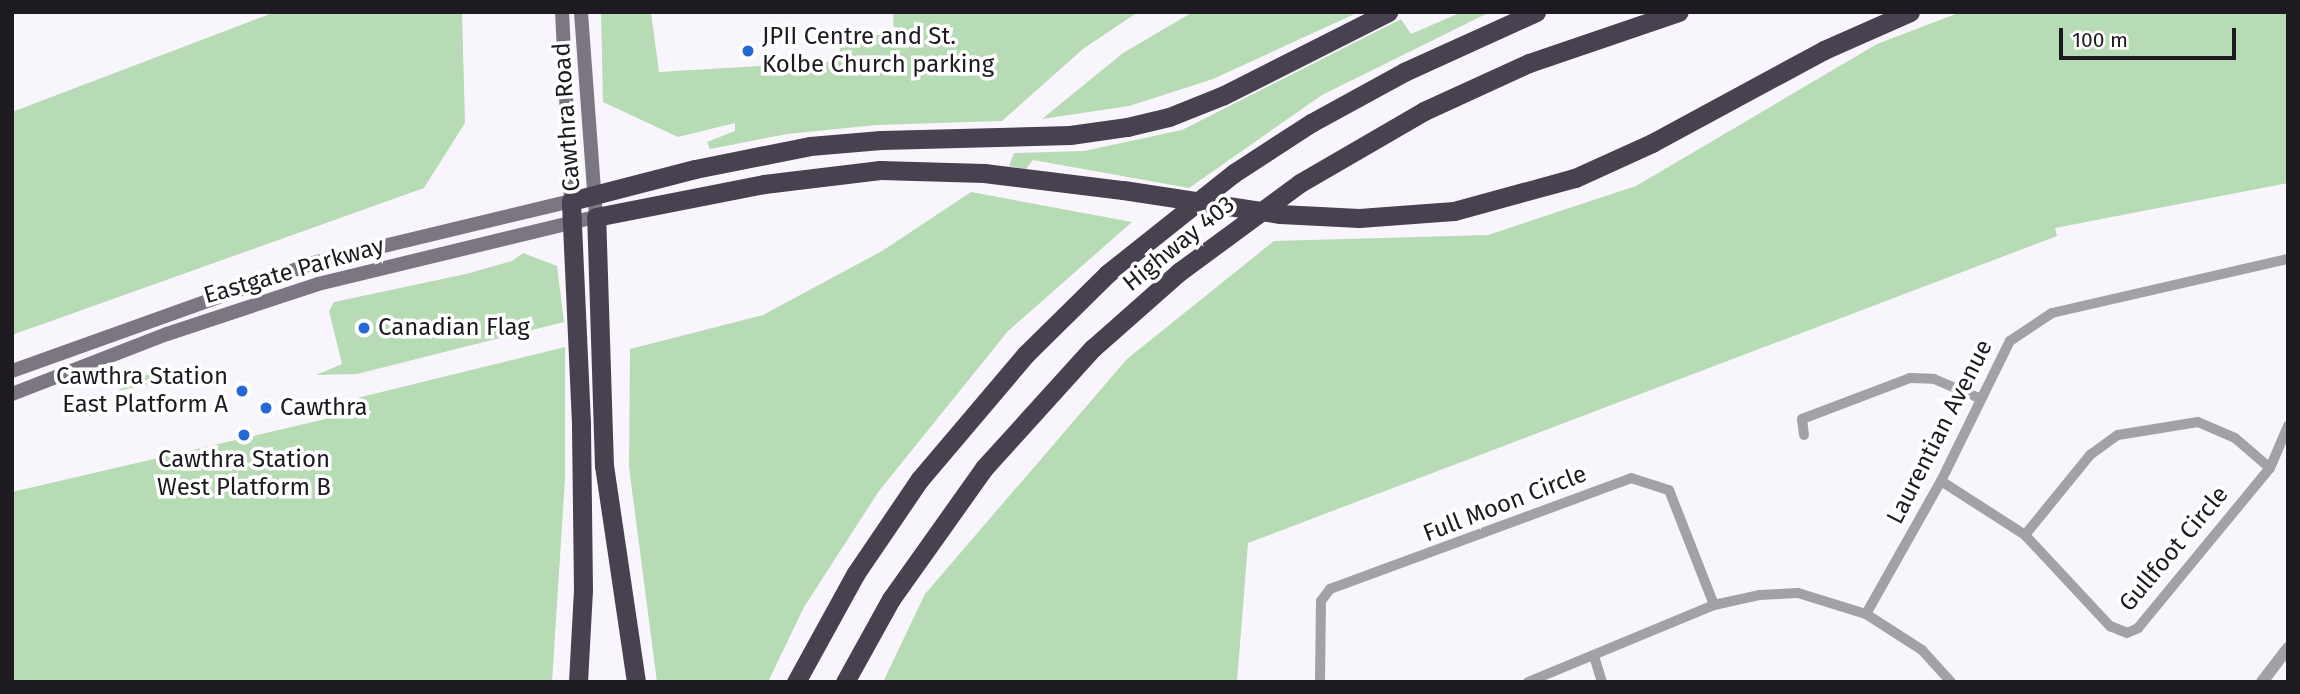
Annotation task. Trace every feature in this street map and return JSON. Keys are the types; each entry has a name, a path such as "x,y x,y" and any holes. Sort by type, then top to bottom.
{"highway":[{"path":"578,682 583,590 578,355 571,201 810,146 881,140 1013,139 1127,127 1169,117 1224,95 1388,12"},
{"name":"Highway 403","path":"796,682 849,584 920,479 1026,354 1107,274 1197,201 1300,130 1415,66 1536,12"},
{"name":"Highway 403","path":"845,682 898,589 984,468 1093,348 1179,272 1300,183 1424,111 1529,63 1679,12"},
{"path":"636,682 604,466 596,217 764,184 880,170 984,173 1123,190 1280,214 1359,218 1465,209 1575,178 1653,143 1824,50 1910,12"}],"main road":[{"name":"Cawthra Road","path":"562,12 571,201"},
{"name":"Cawthra Road","path":"581,12 596,217"},
{"name":"Eastgate Parkway","path":"12,371 317,262 571,201"},
{"name":"Eastgate Parkway","path":"12,394 167,334 318,284 596,217"}],"street":[{"name":"Laurentian Avenue","path":"1867,614 1941,481 1979,398 2010,341 2052,313 2288,259"},
{"path":"1804,435 1802,419 1910,377 1934,379 1979,398"},
{"path":"2025,535 2090,455 2118,435 2198,422 2235,438 2270,468"},
{"name":"Gullfoot Circle","path":"1941,481 2025,535 2110,626 2127,633 2138,628 2270,468 2288,426"},
{"name":"Full Moon Circle","path":"1320,682 1321,601 1330,589 1631,478 1669,490 1714,605"},
{"path":"1528,682 1714,605 1759,595 1798,593 1867,614 1922,650 1951,682"},
{"path":"2262,682 2288,648"},
{"path":"1594,656 1602,682"}],"green space":[{"path":"275,12 462,12 465,123 424,188 12,335 12,112"},
{"path":"601,12 651,12 659,72 841,61 839,40 894,33 893,12 1138,12 1083,49 1002,121 876,125 787,134 710,149 707,142 735,131 735,123 678,137 603,102"},
{"path":"1193,12 1359,12 1213,79 1129,106 1042,119 1123,53"},
{"path":"1462,12 1490,12 1322,95 1189,188 1033,160 1026,169 1009,166 1014,153 1084,151 1182,130 1401,19 1411,34"},
{"path":"1961,12 2288,12 2288,183 2055,228 2057,236 1248,543 1237,682 883,682 925,594 1127,359 1274,241 1488,235 1636,186 1877,44"},
{"path":"971,192 1132,222 1008,331 879,491 804,607 768,682 657,682 629,467 630,349 763,315 882,251"},
{"path":"523,253 557,266 564,322 357,374 316,375 342,364 329,311 334,302 466,274 512,261"},
{"path":"565,347 565,479 552,682 12,682 12,492 330,418 328,412 361,397"},
{"path":"154,371 161,373 163,381 117,391"}],"place":[{"name":"JPII Centre and St. Kolbe Church parking","path":"748,51"},
{"name":"Canadian Flag","path":"364,328"},
{"name":"Cawthra Station East Platform A","path":"242,391"},
{"name":"Cawthra","path":"266,408"},
{"name":"Cawthra Station West Platform B","path":"244,435"}]}
